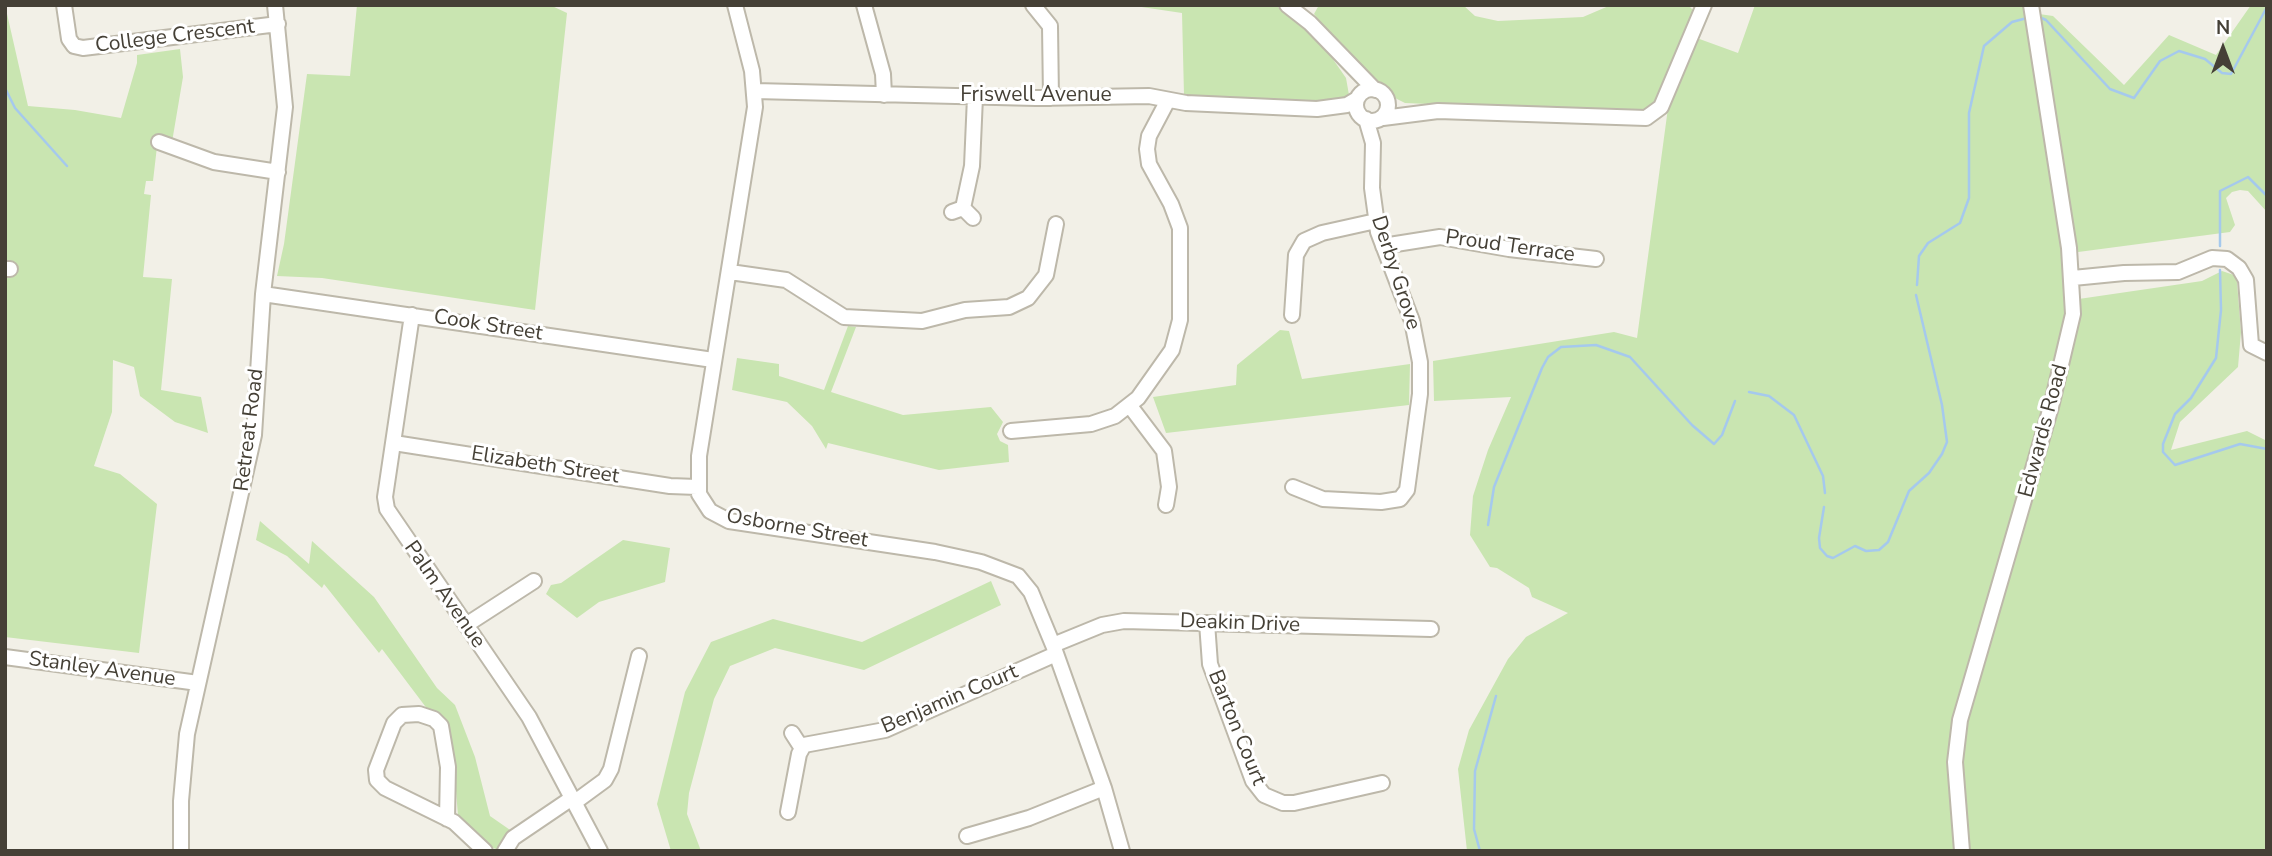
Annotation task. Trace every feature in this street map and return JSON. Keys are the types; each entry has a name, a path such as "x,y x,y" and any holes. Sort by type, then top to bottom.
{"street":[{"name":"College Crescent","path":"64,5 70,42 83,48 278,24"},
{"name":"Retreat Road","path":"181,851 183,769 198,682 252,449 263,295 286,96 275,5"},
{"path":"697,487 713,360 754,119 755,91 735,5"},
{"path":"864,5 883,74 884,95"},
{"path":"1033,5 1050,26 1051,98"},
{"path":"1287,5 1310,23 1343,61 1380,94 1389,107 1382,118"},
{"path":"1343,61 1357,98 1357,109 1365,118 1382,118 1419,111 1646,118 1661,107 1703,5"},
{"name":"Edwards Road","path":"1962,851 1955,772 1958,730 2060,376 2071,329 2073,278 2031,5"},
{"name":"Friswell Avenue","path":"755,91 1051,98 1143,95 1168,100 1317,109 1365,118"},
{"path":"1357,98 1365,91 1380,94 1419,111"},
{"path":"962,212 972,166 975,97"},
{"name":"Friswell Avenue","path":"1317,109 1347,104 1357,98"},
{"path":"1012,431 1091,424 1115,416 1130,406 1166,360 1179,328 1180,228 1147,153 1149,136 1168,100"},
{"name":"Derby Grove","path":"1365,118 1373,143"},
{"name":"Derby Grove","path":"1293,487 1323,499 1381,502 1400,499 1407,490 1420,394 1420,362 1412,321 1376,221 1372,188 1373,143 1382,118"},
{"path":"159,142 214,162 278,172"},
{"path":"1292,315 1296,254 1304,241 1322,233 1376,221"},
{"path":"730,272 786,280 844,317 922,321 965,310 1009,307 1028,298 1046,275 1056,224"},
{"name":"Proud Terrace","path":"1383,246 1440,237 1509,249 1596,259"},
{"path":"2073,278 2178,272 2212,258 2227,259 2239,268 2246,280 2251,345 2267,354"},
{"name":"Cook Street","path":"263,295 713,360"},
{"name":"Palm Avenue","path":"412,315 385,497 387,509 529,717 600,851"},
{"path":"1130,406 1159,442 1166,457 1169,487 1166,505"},
{"name":"Elizabeth Street","path":"394,443 670,486 697,487"},
{"name":"Osborne Street","path":"697,487 710,511 729,521 925,551 1009,571 1018,576 1031,592 1054,650 1104,788 1122,851"},
{"path":"466,625 534,581"},
{"name":"Deakin Drive","path":"1054,650 1112,623 1431,629"},
{"name":"Barton Court","path":"1207,623 1210,664 1253,781 1264,795 1283,803 1294,803 1382,783"},
{"name":"Benjamin Court","path":"802,747 816,741 885,730 1054,650"},
{"path":"505,851 513,838 605,780 611,769 639,656"},
{"name":"Stanley Avenue","path":"5,657 198,682"},
{"path":"447,819 448,767 441,726 434,719 419,714 402,715 394,723 376,770 377,780 385,788 447,819 485,851"},
{"path":"788,812 802,747 793,733"},
{"path":"967,836 1029,818 1104,788"}],"green space":[{"path":"5,5 28,106 121,118 137,55 180,49 183,77 172,142 158,138 153,181 146,181 144,194 151,195 143,277 172,279 161,390 201,397 208,433 175,422 140,396 134,367 113,360 112,412 94,466 120,474 157,504 139,653 5,637"},
{"path":"357,5 550,5 567,13 535,310 322,278 277,276 284,244 307,74 350,76"},
{"path":"1128,5 1275,5 1308,28 1321,42 1346,78 1349,95 1341,99 1316,101 1184,95 1182,13"},
{"path":"1319,5 1463,5 1475,16 1498,21 1583,17 1611,5 1674,5 1690,7 1695,12 1656,104 1652,109 1634,113 1405,103 1389,95 1361,73 1314,14"},
{"path":"1755,5 2025,5 2032,13 2053,16 2124,85 2169,35 2216,55 2251,5 2267,5 2267,212 2248,191 2240,190 2232,192 2226,198 2235,225 2230,232 2063,254 2065,301 2202,281 2222,271 2234,275 2237,282 2241,332 2238,367 2180,422 2171,450 2247,431 2267,441 2267,851 1467,851 1458,769 1469,730 1508,659 1526,637 1568,613 1532,597 1529,588 1497,568 1490,567 1470,535 1473,496 1488,450 1511,397 1434,401 1433,361 1614,332 1637,338 1668,108 1694,37 1738,53"},
{"path":"848,326 856,327 831,392 903,415 991,407 1003,422 997,434 1000,441 1008,445 1009,462 939,470 828,443 826,449 812,426 787,402 732,390 737,358 779,364 779,376 824,390"},
{"path":"1280,330 1289,331 1302,379 1410,364 1409,405 1166,433 1153,397 1236,385 1237,365"},
{"path":"260,521 309,564 312,541 374,597 437,688 455,705 475,757 490,816 513,832 499,850 485,845 458,816 454,766 428,710 382,649 379,653 324,584 322,588 287,556 256,540"},
{"path":"623,540 670,548 665,582 599,602 577,618 546,594 551,585 561,583"},
{"path":"991,581 1001,605 864,670 775,648 730,666 714,699 689,793 687,814 701,851 671,851 657,804 685,692 711,642 773,619 862,642"}],"waterway":[{"path":"2037,16 2046,20 2110,89 2134,98 2160,61 2179,51 2205,59 2222,73 2231,74 2267,7"},
{"path":"1917,285 1919,256 1928,243 1960,223 1969,198 1969,113 1984,46 2012,22 2027,18"},
{"path":"5,88 15,108 67,166"},
{"path":"2220,246 2220,191 2248,177 2267,196"},
{"path":"2220,270 2221,310 2216,358 2191,398 2175,414 2163,444 2163,452 2175,465 2240,444 2267,449"},
{"path":"1824,507 1819,538 1820,548 1827,556 1833,558 1855,546 1866,551 1879,550 1888,542 1909,491 1929,473 1942,454 1947,442 1942,405 1916,295"},
{"path":"1488,525 1494,487 1542,368 1548,357 1561,347 1596,345 1630,357 1692,425 1714,444 1722,435 1735,401"},
{"path":"1749,392 1769,396 1794,415 1823,476 1825,493"},
{"path":"1480,851 1474,829 1475,771 1496,696"}]}
